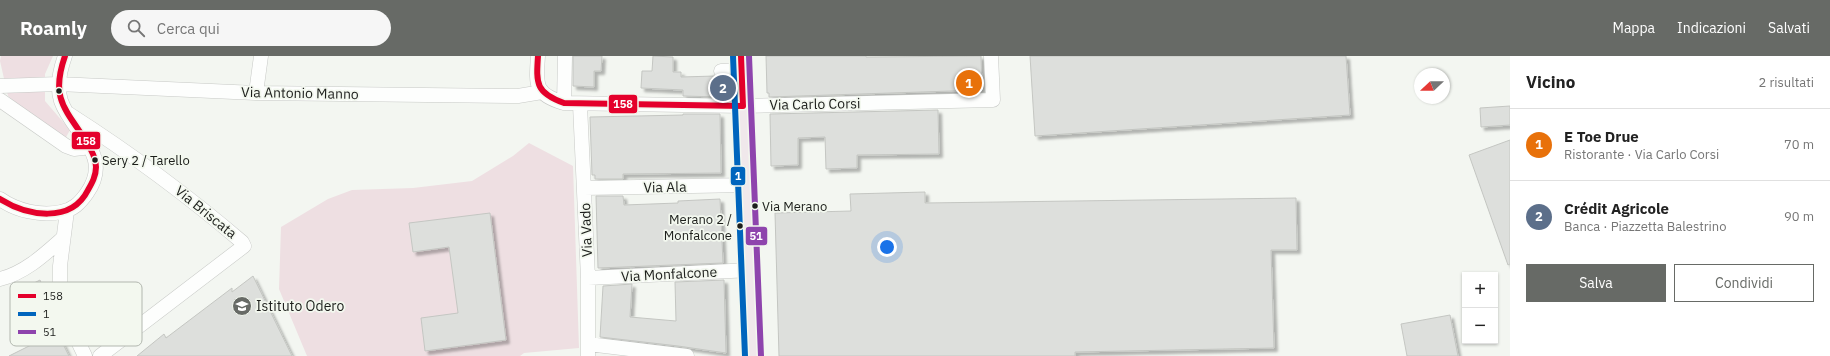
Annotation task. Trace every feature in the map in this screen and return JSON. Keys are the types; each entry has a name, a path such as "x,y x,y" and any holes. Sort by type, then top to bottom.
{"main road":[{"path":"735,66 743,106 753,356"}],"street":[{"path":"0,199 13,206 38,213 54,214 67,211 82,200 93,182 95,164 91,147 61,101 58,84 61,67 65,56"},
{"path":"256,93 261,56"},
{"path":"538,56 536,80 542,92"},
{"path":"564,103 565,56"},
{"name":"Via Carlo Corsi","path":"542,92 549,99 580,105 743,106 993,100 991,56"},
{"name":"Via Antonio Manno","path":"0,86 58,84 256,93 518,96 542,92"},
{"path":"0,100 66,146 74,149 91,147"},
{"name":"Via Vado","path":"580,105 588,278 588,350"},
{"name":"Via Briscata","path":"69,114 120,146 194,201 242,242 244,246 142,329"},
{"name":"Via Ala","path":"584,188 747,185"},
{"path":"60,282 60,266 63,238 67,223 67,211"},
{"path":"0,279 10,276 35,262 63,238"},
{"name":"Via Monfalcone","path":"588,278 750,270"},
{"path":"80,346 85,356"},
{"path":"588,350 687,356"},
{"name":"Via Briscata","path":"100,356 115,351"}],"shaded area":[{"path":"1,56 53,56 45,74 45,101 70,130 65,139 37,121 8,96 0,61"},
{"path":"529,143 573,166 579,348 524,353 520,356 307,356 279,289 281,227 328,199 352,190 413,188 472,181 513,156"}],"building":[{"path":"573,56 602,56 601,71 594,71 594,87 573,86"},
{"path":"653,56 673,57 673,72 681,72 681,77 715,76 720,79 721,94 719,94 719,97 683,96 683,90 641,88 642,71 652,71"},
{"path":"766,56 981,56 982,90 769,97 769,93 767,93"},
{"path":"1030,56 1346,56 1350,115 1035,136"},
{"path":"1510,106 1510,125 1481,127 1480,108"},
{"path":"938,110 939,154 857,155 857,168 826,169 825,137 798,138 798,165 771,166 770,114"},
{"path":"720,114 721,173 623,174 623,179 595,179 595,175 592,175 590,117"},
{"path":"1510,140 1510,264 1508,265 1469,155"},
{"path":"925,192 925,203 1296,198 1297,250 1271,250 1274,348 1075,352 1075,356 779,356 775,213 851,211 850,194"},
{"path":"596,196 623,196 624,205 678,203 678,201 720,199 723,263 598,268"},
{"path":"490,213 506,340 425,351 421,318 458,313 449,247 413,252 409,223"},
{"name":"Istituto Odero","path":"253,276 292,356 137,356 164,334 166,338 232,288 232,292"},
{"path":"724,280 726,353 600,337 603,286 632,284 630,317 676,321 675,282"},
{"path":"1450,315 1458,356 1407,356 1401,324"},
{"path":"29,346 64,346 69,356 9,356"}],"transit line":[{"name":"158","path":"0,199 23,210 35,213 48,214 60,212 71,208 80,201 88,190 95,176 96,163 94,156 87,142 65,109 59,91 59,81 65,56"},
{"name":"158","path":"538,56 537,74 540,86 548,95 564,103 743,106"},
{"name":"1","path":"733,56 745,356"},
{"name":"158","path":"741,56 743,106"},
{"name":"51","path":"749,56 761,356"}],"place":[{"name":"E Toe Drue","path":"969,83"},
{"name":"Crédit Agricole","path":"723,88"},
{"name":"Sery 2 / Tarello","path":"95,160"},
{"name":"Via Merano","path":"755,206"},
{"name":"Merano 2 / Monfalcone","path":"740,226"},
{"name":"Istituto Odero","path":"242,306"}]}
